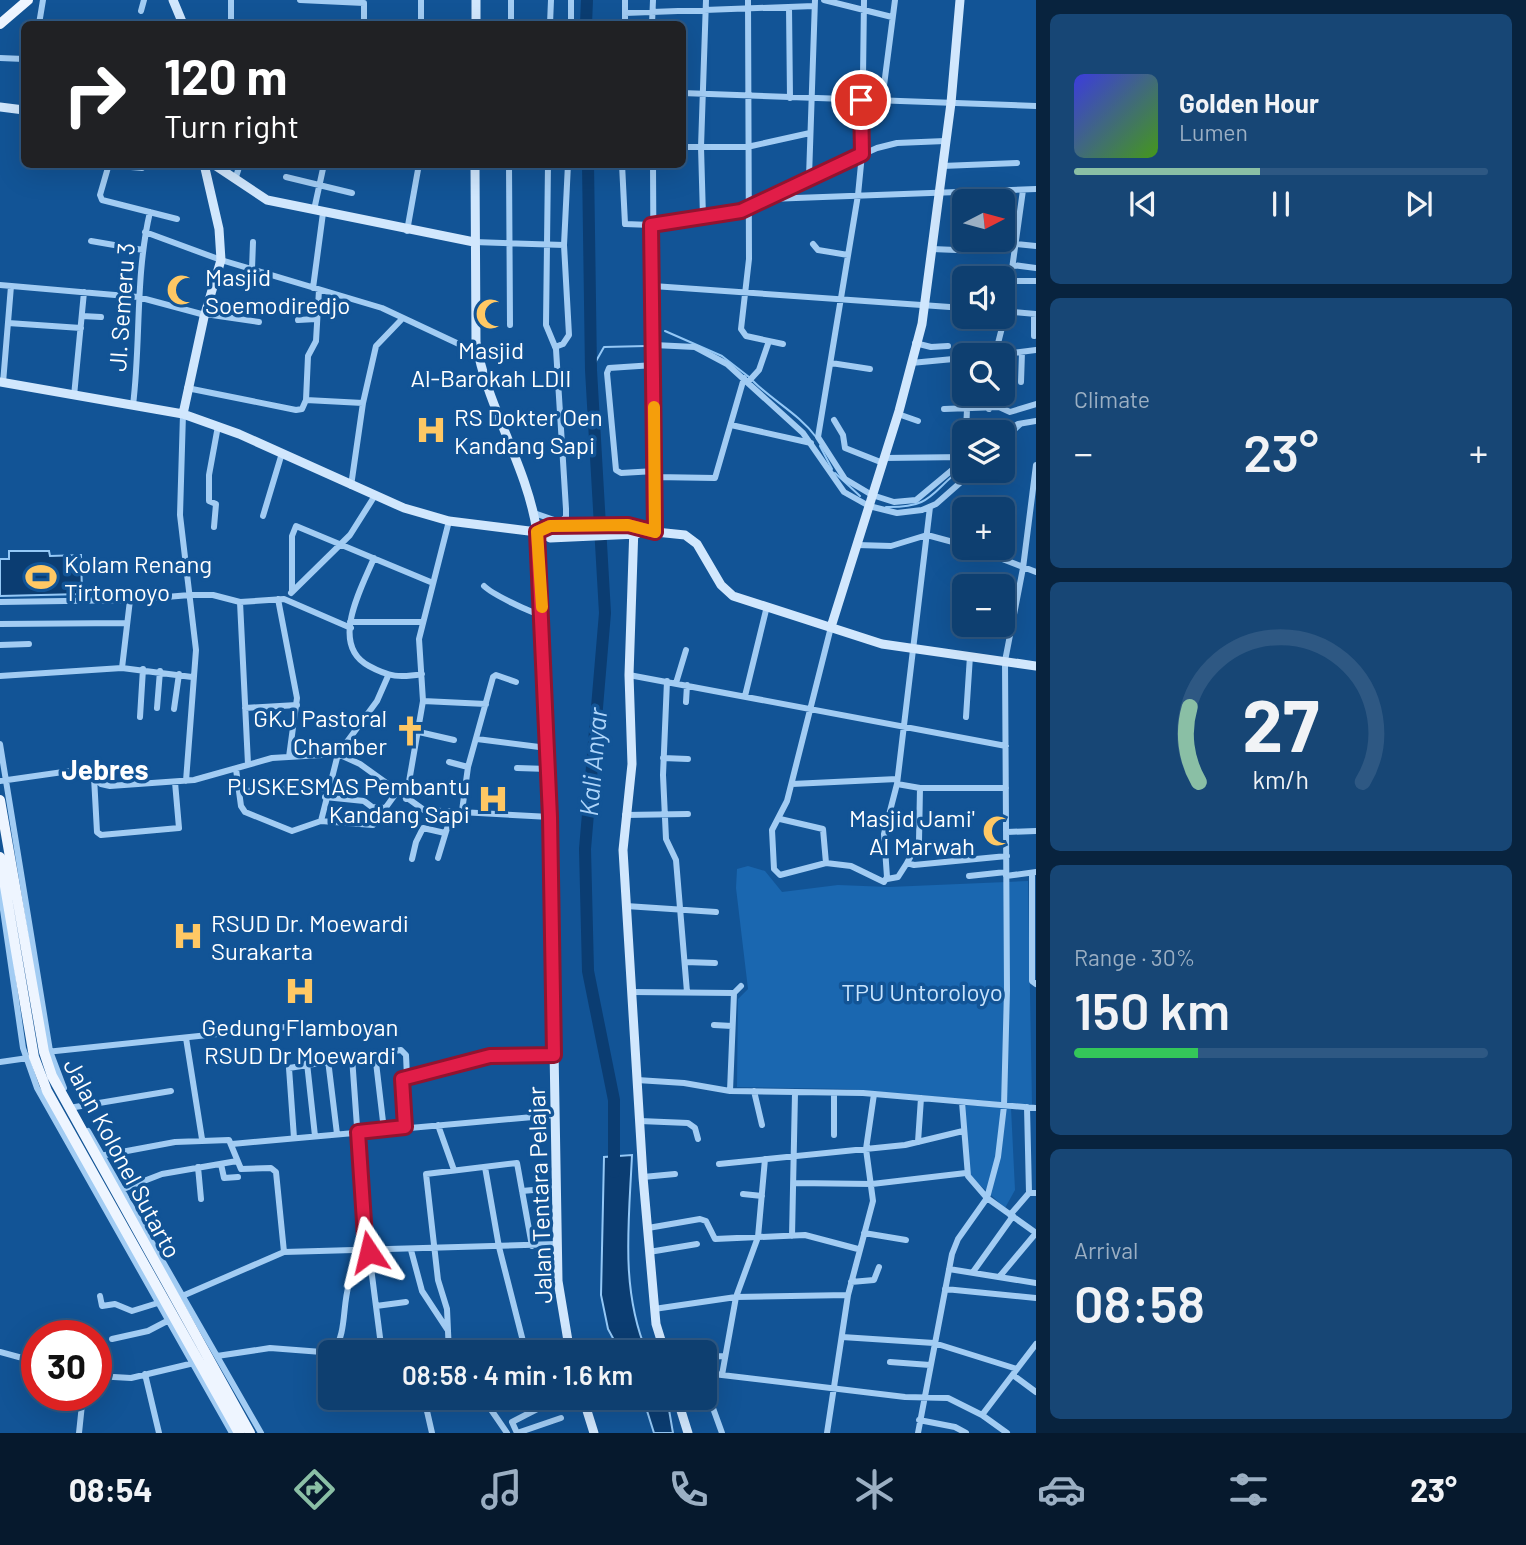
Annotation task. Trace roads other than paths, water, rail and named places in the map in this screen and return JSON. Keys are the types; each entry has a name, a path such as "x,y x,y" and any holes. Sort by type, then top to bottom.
{"main road":[{"path":"0,24 28,0"},
{"path":"173,0 182,21"},
{"path":"475,0 476,21"},
{"path":"831,627 898,414 925,305 951,103 960,0"},
{"path":"0,107 21,110"},
{"path":"183,414 205,314 222,260 219,229 205,168"},
{"path":"218,168 267,200 474,242"},
{"name":"Jalan Tentara Pelajar","path":"475,168 474,242 478,353 521,469 538,532 550,817 557,1244 560,1306 567,1340"},
{"path":"1,383 183,414 282,453 374,497 449,522 538,532 550,538 631,531"},
{"path":"538,532 550,526 685,535 697,544 730,594 881,644 1036,666"},
{"path":"631,531 629,675 632,764 623,850 643,1177 654,1309 662,1340"},
{"name":"Jalan Kolonel Sutarto","path":"0,800 30,1058 250,1433"},
{"name":"Jalan Kolonel Sutarto","path":"13,914 51,1076 118,1191 170,1299 172,1319 205,1359 235,1431"},
{"path":"587,1410 594,1433"},
{"path":"681,1410 688,1433"}],"street":[{"path":"40,21 43,0"},
{"path":"141,12 144,0"},
{"path":"231,0 231,21"},
{"path":"300,0 364,2 364,21"},
{"path":"421,0 421,21"},
{"path":"511,0 511,21"},
{"path":"550,21 551,0"},
{"path":"571,0 571,21"},
{"path":"625,0 625,21"},
{"path":"652,21 653,0"},
{"path":"703,217 701,147 706,0"},
{"path":"824,0 892,17"},
{"path":"864,0 862,154 858,195 816,443 836,484 902,514 930,507 960,483"},
{"path":"882,101 895,0"},
{"path":"625,13 706,10 748,4 789,8 815,3 809,177"},
{"path":"748,4 746,292 741,332 783,344"},
{"path":"789,8 790,97"},
{"path":"0,58 21,59"},
{"path":"686,93 1036,106"},
{"path":"686,147 747,147 810,134"},
{"path":"622,168 625,224 651,225 747,209 809,177 862,154 897,143 945,141"},
{"path":"942,166 1017,163"},
{"path":"108,168 100,195 102,200 177,219"},
{"path":"134,168 142,169"},
{"path":"235,180 239,168"},
{"path":"187,388 302,409 306,400 308,356 316,341 319,186 323,168"},
{"path":"407,230 418,168"},
{"path":"509,168 510,325"},
{"path":"534,513 555,522 566,517 555,347 546,325 548,168"},
{"path":"555,347 563,344 569,335 564,246 568,168"},
{"path":"650,531 655,474 651,225 653,168"},
{"path":"286,177 352,193"},
{"path":"767,199 1036,189"},
{"path":"1023,190 1013,265 1036,268"},
{"name":"Jl. Semeru 3","path":"132,405 138,363 138,297 145,232 150,212"},
{"path":"145,232 222,260 382,308 401,320 478,353"},
{"path":"91,241 143,250"},
{"path":"252,269 253,242"},
{"path":"474,242 564,246"},
{"path":"813,244 818,250 848,256"},
{"path":"1016,244 1036,246"},
{"path":"932,249 952,250"},
{"path":"1015,281 1036,281"},
{"path":"0,285 138,297 205,314 259,322"},
{"path":"1,383 11,286"},
{"path":"653,286 952,307"},
{"path":"74,396 84,292"},
{"path":"1015,313 1035,314 1034,336"},
{"path":"82,316 102,317"},
{"path":"298,320 316,319"},
{"path":"351,486 363,403 376,346 401,320"},
{"path":"8,323 81,328"},
{"path":"1000,329 995,355 1036,350"},
{"path":"654,365 615,366 609,368 607,373 616,470 621,473 715,478 748,380 762,364 769,341"},
{"path":"915,344 932,348 947,346"},
{"path":"654,345 695,347 717,357 748,380 816,443 845,479 871,499 894,502 916,500 952,468"},
{"path":"1021,383 1022,352"},
{"path":"911,363 952,359"},
{"path":"831,363 870,369"},
{"path":"306,400 363,403"},
{"path":"944,409 999,407 1013,412 1036,404"},
{"path":"967,409 967,420"},
{"path":"183,414 180,514 195,664 186,781"},
{"path":"898,414 918,421"},
{"path":"834,421 843,435 845,448 884,460 952,458"},
{"path":"1015,426 1036,421"},
{"path":"731,425 816,443"},
{"path":"218,426 208,497 209,501 224,506"},
{"path":"263,516 282,453"},
{"path":"918,1433 922,1398 949,1269 958,1239 987,1198 998,1157 1003,1106 1007,832 1005,661 1034,501 1036,466"},
{"path":"281,599 292,592 342,544 358,526 374,497"},
{"path":"214,527 216,504"},
{"path":"887,879 884,834 897,781 930,507"},
{"path":"406,799 424,701 419,639 449,522"},
{"path":"292,592 294,527 342,544 433,583"},
{"path":"857,545 891,546 927,535 952,542"},
{"path":"1027,536 1036,538"},
{"path":"374,558 350,625 356,658 388,676 399,678 422,674"},
{"path":"1003,560 1036,572"},
{"path":"484,586 494,595 515,601 527,611 542,615"},
{"path":"0,602 130,600 213,595 240,602 281,599 350,625 423,622"},
{"path":"281,599 295,675 297,705 289,757"},
{"path":"122,668 130,600"},
{"path":"240,602 247,764"},
{"path":"745,696 767,606"},
{"path":"0,624 127,623"},
{"path":"831,627 792,784 772,835 773,864 777,874 826,863 851,866 881,882 898,877 919,841 920,788"},
{"path":"0,645 29,643"},
{"path":"676,682 686,650"},
{"path":"965,717 970,656"},
{"path":"0,676 122,668 192,677"},
{"path":"140,717 143,669"},
{"path":"157,708 160,671"},
{"path":"174,709 179,674"},
{"path":"462,811 468,767 494,675 516,682"},
{"path":"629,675 1006,746"},
{"path":"321,821 327,788 338,754 377,701 388,676"},
{"path":"667,681 663,758 667,846 676,860 687,992"},
{"path":"685,702 687,685"},
{"path":"424,701 486,704"},
{"path":"245,708 297,705"},
{"path":"419,732 454,740"},
{"path":"477,739 547,748"},
{"path":"0,744 13,914"},
{"path":"3,780 84,769 107,786 175,782 236,769 247,764 289,757 338,754 360,764 424,810 550,817"},
{"path":"663,758 688,759"},
{"path":"449,762 468,767"},
{"path":"517,768 548,769"},
{"path":"236,769 245,812 287,830 299,830 321,821 373,825 397,792"},
{"path":"94,775 97,832 101,835 178,829 175,782"},
{"path":"792,784 897,781 920,788 1006,788"},
{"path":"239,791 327,788"},
{"path":"325,797 364,801 372,807 385,808"},
{"path":"438,858 452,811"},
{"path":"625,815 688,814"},
{"path":"780,819 823,828 826,863"},
{"path":"412,859 423,828 445,833"},
{"path":"1007,832 1036,831"},
{"path":"907,863 914,865 1006,856"},
{"path":"968,876 1034,873 1032,981 1036,984"},
{"path":"0,890 13,914"},
{"path":"626,906 716,912"},
{"path":"685,962 715,963"},
{"path":"730,1091 734,993 741,986"},
{"path":"632,992 734,993"},
{"path":"47,1052 304,1025"},
{"path":"714,1025 732,1026"},
{"path":"186,1038 202,1139"},
{"path":"294,1138 287,1072 293,1066 403,1051 407,1077"},
{"path":"375,1054 384,1130"},
{"path":"405,1127 400,1086 402,1079 490,1056 554,1055"},
{"path":"352,1057 368,1252 380,1340"},
{"path":"0,1062 30,1058"},
{"path":"328,1060 337,1134"},
{"path":"307,1063 315,1136"},
{"path":"637,1080 730,1091 874,1094 1036,1108"},
{"path":"70,1107 171,1091"},
{"path":"754,1091 762,1125"},
{"path":"792,1236 796,1156 795,1093"},
{"path":"834,1093 834,1135"},
{"path":"827,1433 848,1295 858,1249 872,1207 872,1184 866,1149 874,1094"},
{"path":"918,1142 920,1098"},
{"path":"962,1102 967,1173 987,1198 1036,1233 1000,1276"},
{"path":"973,1272 1012,1215 1032,1193 1027,1107"},
{"path":"232,1144 555,1115"},
{"path":"640,1121 688,1123 695,1128 698,1139"},
{"path":"438,1125 454,1170"},
{"path":"719,1164 918,1142 963,1131"},
{"path":"98,1157 202,1139 226,1139 232,1144 243,1170 271,1168 276,1172 284,1252"},
{"path":"722,1375 736,1297 758,1237 765,1159"},
{"path":"118,1191 162,1174 237,1161"},
{"path":"448,1340 426,1174 517,1163 532,1246"},
{"path":"221,1164 224,1178 238,1177"},
{"path":"198,1167 201,1199"},
{"path":"485,1167 499,1248 523,1340"},
{"path":"795,1183 872,1184 967,1173"},
{"path":"643,1177 675,1174"},
{"path":"522,1191 555,1188"},
{"path":"743,1194 762,1196"},
{"path":"648,1228 700,1219 706,1220 715,1239 816,1236 836,1245 858,1249"},
{"path":"864,1233 906,1240"},
{"path":"100,1296 102,1306 115,1304 132,1311 170,1299 284,1252 368,1252 557,1244"},
{"path":"649,1252 697,1244"},
{"path":"411,1250 425,1296 448,1330"},
{"path":"851,1282 874,1280 879,1267"},
{"path":"949,1269 1036,1283 1033,1290 1036,1296"},
{"path":"341,1340 343,1304 349,1284"},
{"path":"425,1296 440,1288"},
{"path":"945,1289 1036,1296"},
{"path":"654,1309 736,1297 848,1295"},
{"path":"376,1306 406,1302"},
{"path":"112,1339 148,1331 172,1319"},
{"path":"842,1336 934,1343 1015,1372 1036,1392"},
{"path":"982,1415 1036,1344"},
{"path":"112,1377 131,1378 205,1359 270,1348 318,1352"},
{"path":"0,1352 21,1358"},
{"path":"717,1356 725,1356"},
{"path":"205,1359 261,1433"},
{"path":"890,1362 930,1365"},
{"path":"145,1374 159,1433"},
{"path":"717,1374 922,1398 948,1398 982,1415 1007,1433"},
{"path":"427,1410 432,1433"},
{"path":"492,1410 507,1433"},
{"path":"535,1410 512,1422 517,1433 561,1418"},
{"path":"714,1410 722,1433"},
{"path":"79,1433 81,1411"},
{"path":"919,1420 954,1427 966,1433"}],"waterway":[{"name":"Kali Anyar","path":"586,21 587,0"},
{"name":"Kali Anyar","path":"588,168 591,370 605,613 585,849 588,971 614,1100 614,1172"},
{"path":"665,331 722,356 749,377"},
{"path":"591,370 604,347 646,346"},
{"path":"753,381 802,421 816,437"},
{"path":"1015,432 1021,426"},
{"path":"820,446 832,469"},
{"path":"835,473 860,496"},
{"path":"886,507 902,507 923,501 952,477"}],"place":[{"name":"Masjid Soemodiredjo","path":"182,290"},
{"name":"Masjid Al-Barokah LDII","path":"491,314"},
{"name":"RS Dokter Oen Kandang Sapi","path":"431,430"},
{"name":"Kolam Renang Tirtomoyo","path":"41,577"},
{"name":"GKJ Pastoral Chamber","path":"410,731"},
{"name":"PUSKESMAS Pembantu Kandang Sapi","path":"493,799"},
{"name":"Masjid Jami' Al Marwah","path":"998,831"},
{"name":"RSUD Dr. Moewardi Surakarta","path":"188,936"},
{"name":"Gedung Flamboyan RSUD Dr Moewardi","path":"300,991"}],"district":[{"name":"Jebres","path":"105,769"}],"park label":[{"name":"TPU Untoroloyo","path":"922,991"}]}
